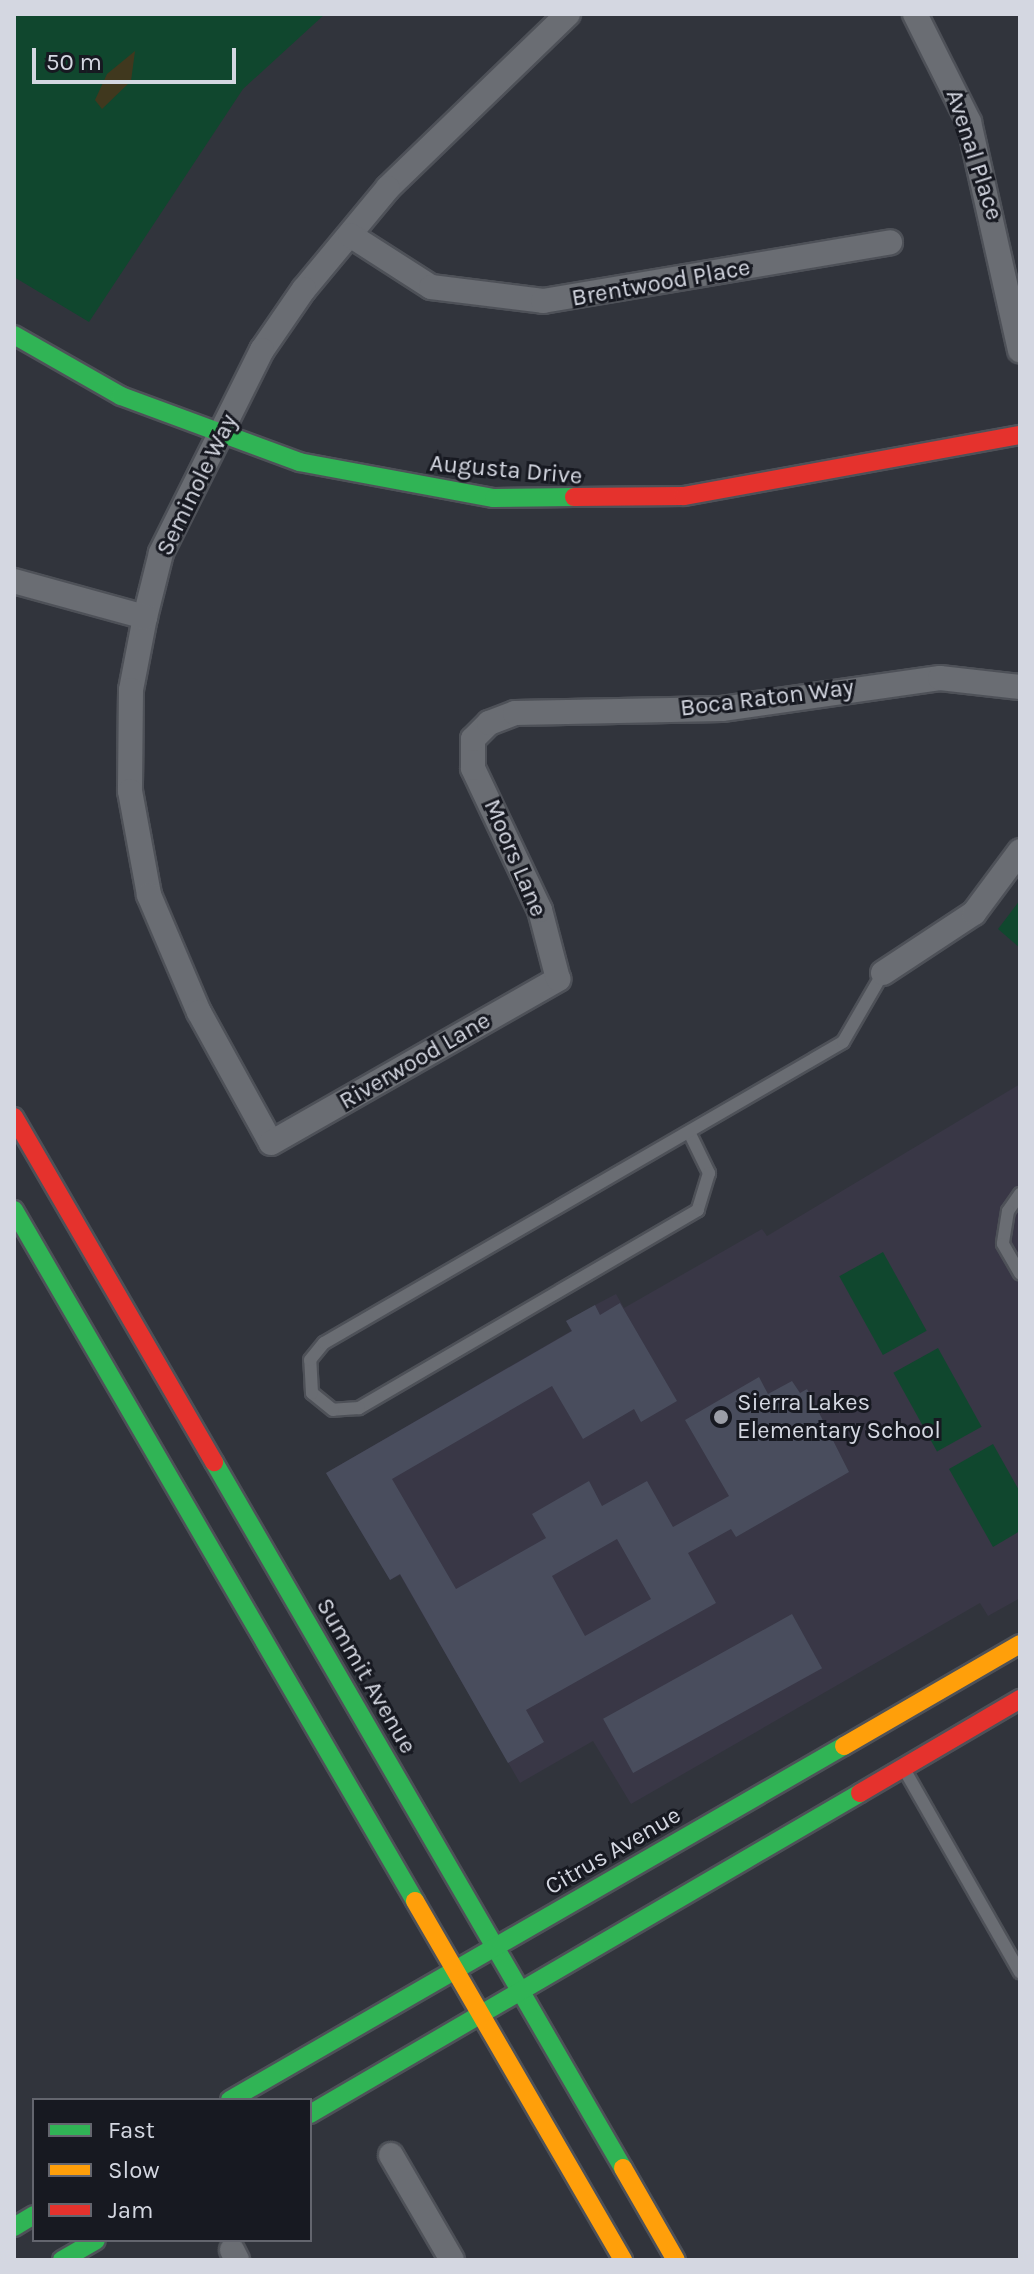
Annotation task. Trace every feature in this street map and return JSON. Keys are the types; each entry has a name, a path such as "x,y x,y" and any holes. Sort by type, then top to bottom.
{"main road":[{"name":"Augusta Drive","path":"14,335 121,396 221,435 299,462 414,487 591,501 783,482 1020,435"},
{"name":"Summit Avenue","path":"14,1117 676,2260"},
{"path":"14,1210 623,2260"},
{"name":"Citrus Avenue","path":"233,2098 1020,1644"},
{"path":"312,2113 1020,1699"},
{"path":"14,2227 32,2216"},
{"path":"62,2260 93,2242"}],"street":[{"name":"Seminole Way","path":"271,1143 199,1012 149,895 130,791 131,690 161,553 262,350 388,188 568,14"},
{"name":"Avenal Place","path":"915,14 969,122 1008,217 1020,350"},
{"name":"Brentwood Place","path":"350,235 431,287 543,301 890,242"},
{"path":"14,581 145,617"},
{"name":"Boca Raton Way","path":"473,739 515,713 722,709 940,678 1020,687"},
{"name":"Moors Lane","path":"473,739 473,768 540,910 558,979"},
{"path":"883,973 974,913 1020,851"},
{"name":"Riverwood Lane","path":"271,1143 558,979"},
{"path":"391,2155 452,2260"}],"lane":[{"path":"689,1132 709,1173 698,1210 359,1408 333,1410 312,1393 310,1360 324,1343 843,1042 883,973"},
{"path":"1020,1194 1008,1211 1003,1244 1020,1273"},
{"path":"903,1767 1020,1972"}],"shaded area":[{"name":"Sierra Lakes Elementary School","path":"1020,1084 1020,1598 988,1616 980,1603 631,1804 593,1741 520,1783 400,1575 390,1580 326,1473 571,1331 566,1321 616,1294 624,1308 762,1229 767,1236"}],"green space":[{"path":"14,14 325,14 243,89 89,322 14,277"},
{"path":"1020,900 1020,948 998,929"},
{"path":"883,1252 927,1331 883,1355 839,1276"},
{"path":"938,1348 982,1427 937,1451 893,1373"},
{"path":"993,1444 1020,1492 1020,1531 993,1547 949,1469"}],"sand":[{"path":"135,51 131,81 102,109 95,100 107,74"}],"building":[{"path":"620,1303 677,1401 641,1422 634,1409 583,1439 552,1386 392,1479 456,1589 546,1538 532,1514 589,1481 602,1506 647,1481 673,1527 729,1496 685,1420 759,1377 768,1394 792,1381 800,1393 807,1389 849,1472 736,1537 731,1529 688,1553 716,1603 526,1710 544,1742 508,1763 400,1574 390,1580 326,1473 572,1331 566,1321 595,1305 600,1315","holes":["617,1539 651,1599 585,1636 552,1576"]},
{"path":"792,1614 822,1668 633,1773 603,1719"}],"traffic: fast":[{"path":"14,335 121,396 299,462 494,498 574,497"},
{"path":"14,1210 415,1901"},
{"path":"214,1462 623,2168"},
{"path":"233,2098 844,1746"},
{"path":"312,2113 860,1793"},
{"path":"14,2227 32,2216"},
{"path":"62,2260 93,2242"}],"traffic: slow":[{"path":"844,1746 1020,1644"},
{"path":"415,1901 623,2260"},
{"path":"623,2168 676,2260"}],"traffic: jam":[{"path":"574,497 684,496 1020,435"},
{"path":"14,1117 214,1462"},
{"path":"860,1793 1020,1699"}],"place":[{"name":"Sierra Lakes Elementary School","path":"721,1417"}]}
